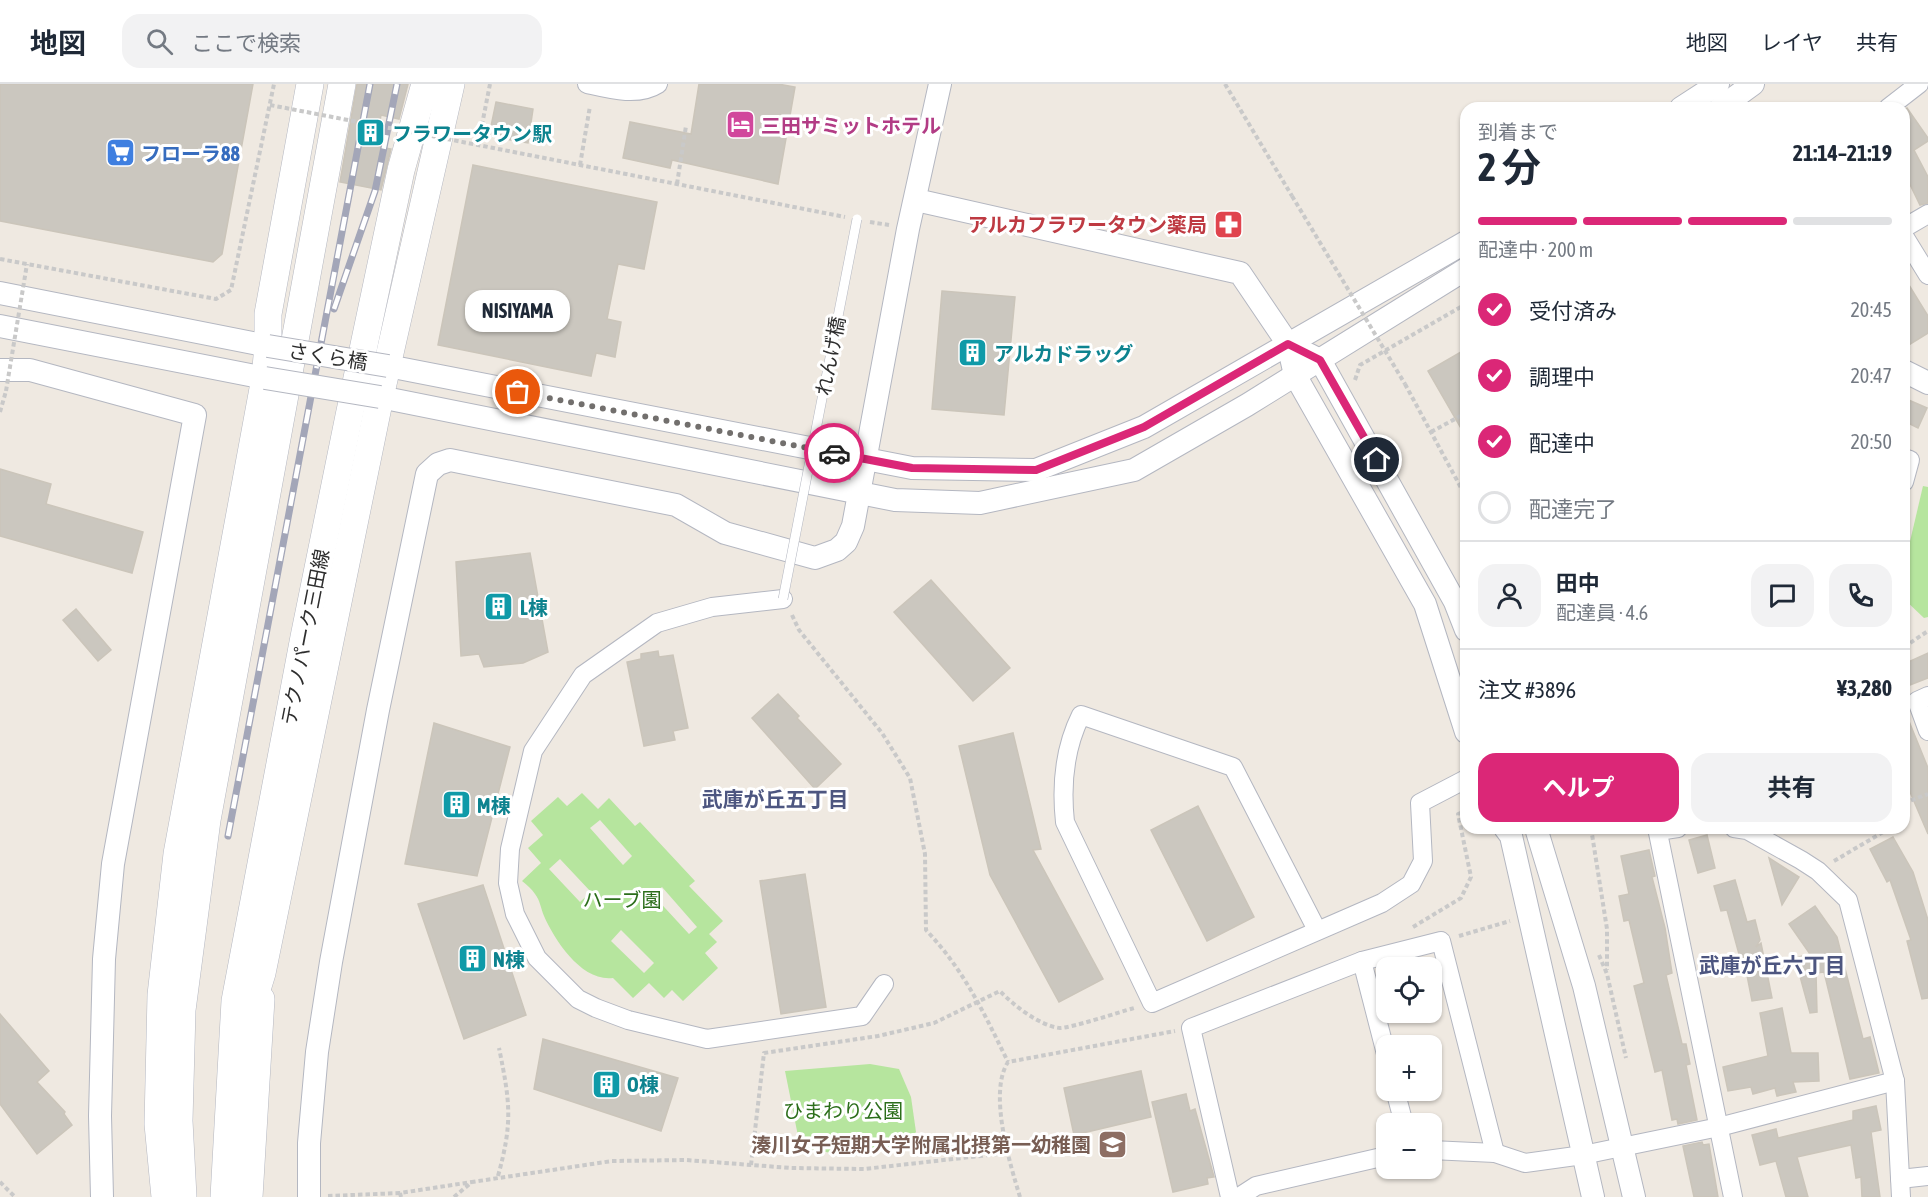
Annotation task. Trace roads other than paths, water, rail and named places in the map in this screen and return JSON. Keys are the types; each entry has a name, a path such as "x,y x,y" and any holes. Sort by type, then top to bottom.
{"main road":[{"path":"155,1197 153,1057 177,854 265,378 268,314 310,84"},
{"path":"183,1197 179,1121 182,1010 207,820 342,84"},
{"name":"テクノパーク三田線","path":"224,1197 224,1163 236,1001 304,637 352,404 401,170 425,84"},
{"path":"224,1163 247,1019 262,973 380,397 452,84"},
{"path":"249,1197 262,973"},
{"path":"161,995 158,1125 165,1197"}],"street":[{"path":"587,84 613,90 648,90 658,84"},
{"path":"309,1197 309,1143 313,1097 331,962 378,710 427,474 438,464 450,460 675,505 725,533 815,558 837,550 846,542 853,526 908,229 940,84"},
{"path":"1700,102 1753,84"},
{"path":"1896,102 1918,84"},
{"path":"916,200 1240,273 1288,344 1295,375 1425,604 1460,713"},
{"path":"1910,224 1928,214"},
{"name":"さくら橋","path":"0,293 912,468 1036,470 1144,427 1460,245"},
{"path":"1910,246 1928,275"},
{"name":"さくら橋","path":"0,326 265,378 380,397 895,500 980,503 1134,470 1320,360 1460,272"},
{"path":"1288,344 1320,360 1460,615"},
{"path":"3,380 30,370 195,416 113,864 103,993 100,1116 102,1197"},
{"path":"1910,374 1928,383"},
{"path":"783,598 712,607 657,623 583,675 533,751 510,849 508,883 515,914 537,958 578,999 628,1020 707,1040 862,1016 884,984"},
{"path":"1928,696 1917,701 1928,730"},
{"path":"1317,930 1233,767 1081,716 1065,763 1062,795 1065,822 1152,1003 1382,903 1411,884 1423,861 1420,803 1460,783"},
{"path":"1510,834 1530,914 1593,1197"},
{"path":"1538,834 1584,986 1634,1197"},
{"path":"1659,834 1733,1197"},
{"path":"1754,834 1818,871 1848,900 1895,1081 1901,1188 1928,1176"},
{"path":"1230,1197 1191,1028 1362,961 1441,941 1495,1153"},
{"path":"1362,961 1381,1035"},
{"path":"1442,1151 1495,1153 1525,1163 1583,1155 1719,1127 1895,1081"},
{"path":"1239,1197 1256,1186 1376,1158"}],"lane":[{"name":"れんげ橋","path":"783,598 857,219"}],"railway":[{"path":"228,836 370,84"},
{"path":"334,309 375,191 397,84"}],"place":[{"name":"三田サミットホテル","path":"740,125"},
{"name":"フラワータウン駅","path":"371,133"},
{"name":"フローラ88","path":"120,153"},
{"name":"アルカフラワータウン薬局","path":"1228,224"},
{"name":"アルカドラッグ","path":"973,353"},
{"name":"NISIYAMA","path":"518,392"},
{"name":"L棟","path":"499,607"},
{"name":"M棟","path":"456,805"},
{"name":"N棟","path":"472,959"},
{"name":"O棟","path":"606,1084"},
{"name":"湊川女子短期大学附属北摂第一幼稚園","path":"1112,1144"}],"district":[{"name":"武庫が丘五丁目","path":"775,799"},
{"name":"武庫が丘六丁目","path":"1772,965"}],"park label":[{"name":"ハーブ園","path":"622,899"},
{"name":"ひまわり公園","path":"843,1110"}]}
